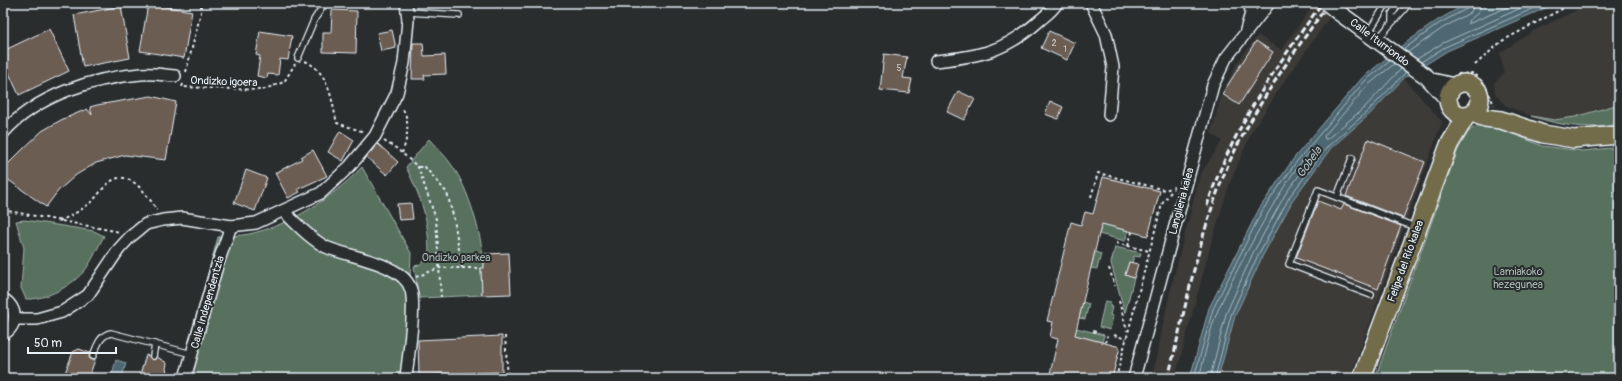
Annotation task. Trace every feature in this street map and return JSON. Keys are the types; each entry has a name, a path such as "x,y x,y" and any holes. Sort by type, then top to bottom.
{"main road":[{"path":"1476,105 1457,113 1450,97 1464,83 1470,84 1478,91 1476,105 1485,118 1500,120 1543,134 1574,139 1619,135"},
{"name":"Felipe del Río kalea","path":"1448,144 1450,97"},
{"name":"Felipe del Río kalea","path":"1362,378 1448,144 1476,105"}],"street":[{"path":"936,61 978,56 1002,47 1025,34 1057,3"},
{"path":"1090,3 1106,34 1114,67 1109,115"},
{"name":"Langileria kalea","path":"1245,32 1251,13 1250,3"},
{"name":"Langileria kalea","path":"1134,378 1213,85 1226,58 1269,3"},
{"name":"Calle Iturriondo","path":"1333,7 1432,81 1450,97"},
{"path":"14,319 37,319 62,312 88,295 119,249 146,224 182,218 231,226 256,223 284,212 321,193 350,166 375,136 395,97 404,63 407,8"},
{"path":"3,133 45,100 75,88 100,80 142,74 175,76"},
{"path":"284,212 310,236 326,247 390,268 403,278 412,294 406,378"},
{"name":"Calle Independentzia","path":"185,378 217,266 231,226"},
{"path":"3,299 13,310 14,319 11,329 3,334"}],"lane":[{"path":"298,58 314,20 325,3"},
{"path":"1373,36 1387,3"},
{"path":"1392,21 1392,14 1399,3"},
{"path":"1373,36 1398,18 1409,3"},
{"path":"407,8 458,15"},
{"path":"1337,197 1352,158"},
{"path":"1371,295 1289,264 1318,190 1418,228"},
{"path":"93,356 100,340 105,334 111,333 192,354"},
{"path":"153,356 155,344"}],"path":[{"name":"Ondizko igoera","path":"201,3 201,12 182,87 262,90 284,82 298,58"},
{"path":"1475,65 1502,42 1573,3"},
{"path":"298,58 314,65 325,77 337,123 375,136 402,153 418,167 436,218 441,297"},
{"path":"1465,72 1474,73 1479,77 1476,105"},
{"path":"395,97 405,112 407,130 402,153"},
{"path":"418,167 425,166 447,193 454,219 462,268"},
{"path":"1091,197 1098,174 1165,190 1175,187 1162,204 1116,378"},
{"path":"60,221 86,206 110,181 117,179 127,179 135,182 151,201 163,220"},
{"path":"3,210 133,235"},
{"path":"1128,246 1132,232"},
{"path":"1116,243 1149,251"},
{"path":"403,278 439,268 481,268"},
{"path":"1109,268 1115,286"},
{"path":"1119,301 1127,332"},
{"path":"506,336 508,378"},
{"path":"1105,343 1107,336"},
{"path":"1114,336 1126,338"},
{"path":"136,378 137,373"}],"shaded area":[{"path":"1315,3 1339,3 1251,133 1229,185 1210,247 1175,378 1152,378 1170,292 1200,175 1222,141 1211,133 1222,94 1237,63 1258,35 1281,50"},
{"path":"1592,3 1619,3 1619,104 1575,117 1554,120 1531,116 1505,105 1495,94 1494,83 1504,73 1500,53 1535,30"},
{"path":"1404,78 1442,122 1350,378 1219,378 1235,316 1262,257 1294,198 1331,148 1370,114"}],"green space":[{"path":"1619,104 1619,124 1607,126 1585,127 1564,125 1531,116 1554,120 1575,117"},
{"name":"Lamiakoko hezegunea","path":"1479,124 1495,126 1542,146 1583,151 1619,147 1619,378 1375,378 1457,152 1465,134"},
{"name":"Ondizko parkea","path":"429,139 443,154 458,174 474,214 483,256 484,268 481,269 482,295 419,298 414,266 419,265 429,257 428,231 424,210 406,167"},
{"path":"362,167 411,253 406,378 179,378 218,237 237,236 265,230 295,217 310,209 338,189"},
{"path":"25,220 94,231 104,236 86,269 74,281 51,294 34,299 26,299 21,288 24,248 16,221"},
{"path":"1102,224 1128,231 1125,241 1099,234"},
{"path":"1115,247 1141,253 1140,257 1134,256 1132,263 1129,262 1125,275 1134,278 1125,313 1111,263"},
{"path":"1095,252 1101,254 1097,269 1091,268"},
{"path":"1105,301 1111,302 1110,307 1112,307 1110,315 1113,316 1110,330 1099,327"},
{"path":"1083,302 1089,304 1085,319 1079,318"},
{"path":"1076,328 1104,335 1102,342 1074,335"}],"water":[{"name":"Gobela","path":"1468,3 1557,3 1447,51 1404,78 1370,114 1331,148 1294,198 1262,257 1235,316 1218,378 1190,378 1209,308 1259,209 1294,158 1362,78 1404,44 1438,20"},
{"path":"116,360 126,363 122,378 111,378"}],"building":[{"path":"148,4 192,11 184,58 140,51"},
{"path":"121,6 130,58 83,67 74,15"},
{"path":"332,10 357,11 356,53 323,52 323,33 331,33"},
{"path":"49,29 69,71 19,95 3,60 3,51"},
{"path":"392,30 396,48 381,51 377,33"},
{"path":"260,31 292,36 288,60 280,59 278,75 268,74 267,78 257,76 260,56 256,55"},
{"path":"1049,31 1075,43 1067,60 1041,48"},
{"path":"1256,41 1273,52 1239,105 1222,94"},
{"path":"413,43 423,43 424,56 445,55 446,74 424,75 425,79 412,79"},
{"path":"884,54 907,57 903,78 912,79 909,93 880,90"},
{"path":"958,91 975,99 964,120 947,112"},
{"path":"151,96 176,102 166,160 125,155 96,163 76,175 58,191 46,207 3,176 3,169 21,151 42,131 61,120 87,109 92,115 90,107 97,105"},
{"path":"1050,101 1063,107 1058,119 1045,114"},
{"path":"340,131 354,140 343,161 328,152"},
{"path":"1368,139 1425,162 1403,218 1346,196"},
{"path":"378,144 398,162 387,175 366,157"},
{"path":"313,150 327,176 298,189 300,192 288,198 275,173 302,159 301,157"},
{"path":"246,170 267,178 255,211 234,203"},
{"path":"1103,177 1160,191 1148,236 1102,224 1099,234 1075,335 1120,347 1112,378 1049,378 1058,339 1050,337 1053,322 1047,321 1071,222 1081,225 1085,212 1093,214"},
{"path":"1318,201 1341,210 1344,204 1401,226 1378,289 1296,258"},
{"path":"411,203 413,219 399,220 397,204"},
{"path":"509,253 511,294 482,295 481,268 484,268 484,254"},
{"path":"1129,262 1138,264 1134,278 1125,275"},
{"path":"502,336 502,372 419,375 418,340"},
{"path":"79,349 90,353 89,357 91,360 95,360 91,371 92,378 63,378 73,352"},
{"path":"146,355 152,360 157,357 167,363 166,369 169,378 139,378"}],"railway":[{"path":"1207,206 1229,151 1256,100 1322,3"},
{"path":"1168,378 1201,244 1228,165 1262,102 1329,3"}]}
